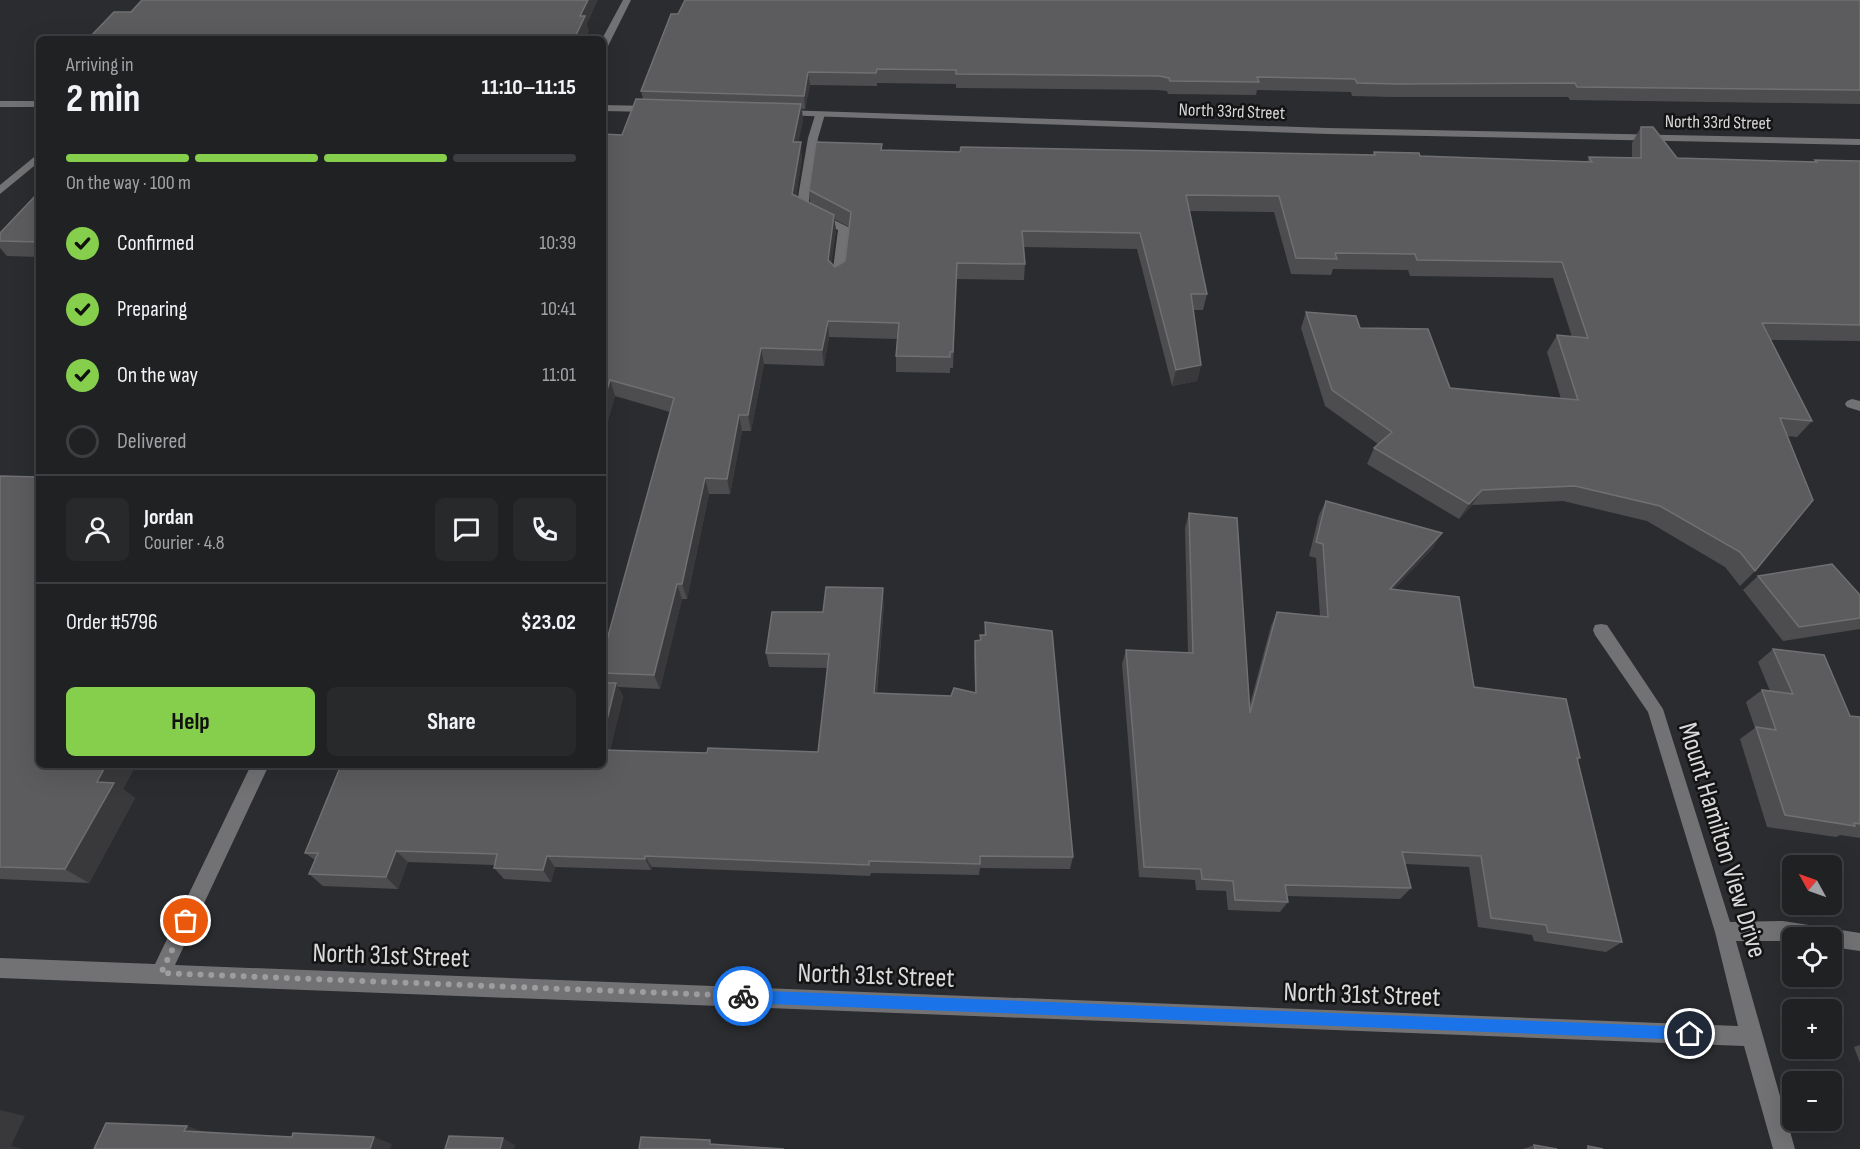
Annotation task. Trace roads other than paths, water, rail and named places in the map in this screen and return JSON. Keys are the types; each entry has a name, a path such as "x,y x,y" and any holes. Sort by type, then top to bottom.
{"street":[{"path":"606,40 627,0"},
{"path":"0,104 36,104"},
{"path":"606,108 662,110"},
{"name":"North 33rd Street","path":"775,113 1316,131 1860,142"},
{"path":"820,114 813,138 802,209 844,228 838,277"},
{"path":"0,191 36,159"},
{"name":"Mount Hamilton View Drive","path":"1601,630 1655,709 1724,932 1784,1149"},
{"path":"161,973 259,768"},
{"path":"1724,932 1783,930 1860,942"},
{"name":"North 31st Street","path":"0,968 1751,1036"}]}
